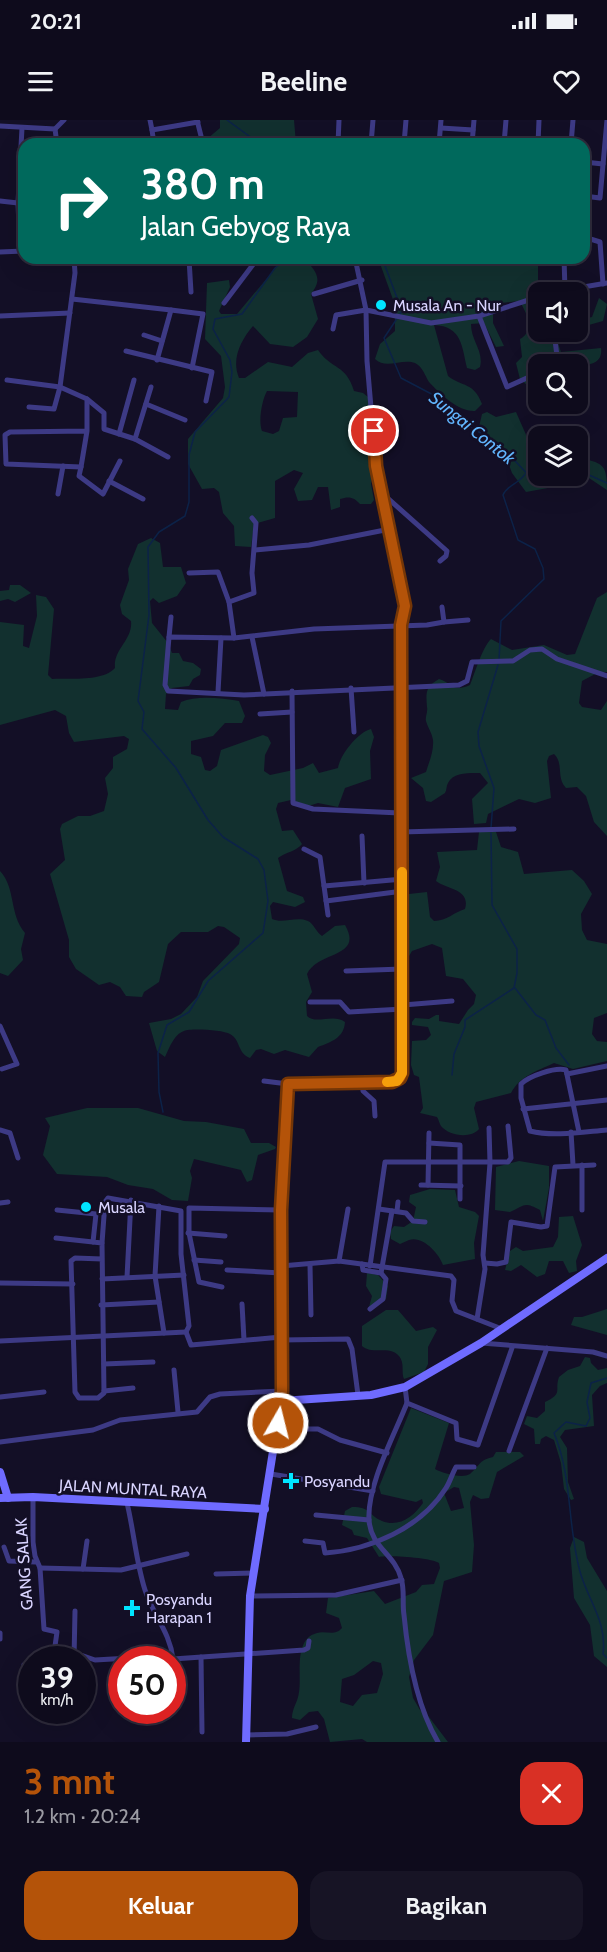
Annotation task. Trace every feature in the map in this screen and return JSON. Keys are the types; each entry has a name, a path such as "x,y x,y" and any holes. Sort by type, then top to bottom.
{"main road":[{"path":"246,1738 250,1596 281,1401 358,1395 405,1386 481,1343 607,1258"},
{"path":"0,1472 4,1498"},
{"name":"JALAN MUNTAL RAYA","path":"4,1498 33,1497 265,1509"}],"street":[{"path":"19,120 20,138"},
{"path":"0,126 55,129 64,120"},
{"path":"150,120 153,138"},
{"path":"338,138 339,120"},
{"path":"372,138 373,120"},
{"path":"404,138 406,120"},
{"path":"440,138 441,120"},
{"path":"472,138 474,120"},
{"path":"504,138 506,120"},
{"path":"538,138 539,120"},
{"path":"572,138 573,120"},
{"path":"590,197 600,198 607,120"},
{"path":"152,130 198,121 202,138"},
{"path":"441,128 473,130"},
{"path":"55,129 56,138"},
{"path":"590,163 603,164"},
{"path":"0,201 18,203"},
{"path":"588,287 605,284 600,242 590,239"},
{"path":"0,252 18,251"},
{"path":"29,406 53,410 60,387 74,264"},
{"path":"189,264 191,292"},
{"path":"224,303 253,264"},
{"path":"264,1081 288,1084 392,1082 400,1078 403,1007 403,879 399,813 401,625 405,606 376,466 367,361 366,310 362,280 357,264"},
{"path":"564,264 565,282"},
{"path":"314,294 362,280"},
{"path":"72,299 203,314 192,368"},
{"path":"333,329 336,315 366,310 431,323 479,316 528,300"},
{"path":"157,360 171,310"},
{"path":"0,316 70,313"},
{"path":"479,316 507,387 528,378"},
{"path":"144,335 162,341"},
{"path":"126,351 213,373 206,401"},
{"path":"7,380 60,387 87,399 104,413 104,429 135,439 168,457"},
{"path":"119,434 134,380"},
{"path":"135,439 151,387"},
{"path":"87,399 87,432 79,476 103,494 120,461"},
{"path":"146,404 185,420"},
{"path":"81,467 6,464 5,435 16,431 87,432"},
{"path":"58,494 63,466"},
{"path":"110,481 142,499"},
{"path":"381,493 447,551 448,555 440,561"},
{"path":"229,602 254,593 252,573 256,523 252,518"},
{"path":"255,550 309,545 390,529"},
{"path":"189,573 220,574 229,602 234,638"},
{"path":"442,608 444,622"},
{"path":"171,617 165,678 168,691 264,694 463,684 472,662 513,661 530,650 542,648 557,659 607,676"},
{"path":"169,637 252,637 314,629 468,620"},
{"path":"252,637 264,694"},
{"path":"218,692 221,638"},
{"path":"351,688 354,732"},
{"path":"292,691 292,803 313,809 399,813"},
{"path":"260,714 292,712"},
{"path":"401,832 514,829"},
{"path":"362,836 364,883"},
{"path":"304,849 315,852 320,857 327,886 328,915"},
{"path":"327,886 403,879"},
{"path":"326,901 403,891"},
{"path":"346,971 402,969"},
{"path":"310,1002 340,1002 349,1012 452,1001"},
{"path":"0,1026 17,1065 2,1069"},
{"path":"567,1074 607,1066"},
{"path":"579,1132 566,1070 560,1069 524,1081 519,1089 530,1131 579,1132 607,1130"},
{"path":"362,1082 363,1091 374,1101 375,1116"},
{"path":"281,1401 281,1210 288,1084"},
{"path":"524,1109 607,1100"},
{"path":"370,1266 385,1162 508,1162 511,1158 508,1126"},
{"path":"477,1318 485,1263 483,1255 490,1163 489,1128"},
{"path":"0,1130 10,1133 18,1158"},
{"path":"429,1132 429,1161 424,1185 460,1186"},
{"path":"571,1132 573,1165"},
{"path":"429,1143 457,1143 460,1162 460,1199"},
{"path":"582,1165 582,1210"},
{"path":"485,1263 506,1262 511,1222 548,1226 553,1171 559,1166 594,1165"},
{"path":"102,1259 72,1259 75,1392 79,1398 98,1398 104,1391 101,1305 102,1279 102,1259 102,1244 105,1202 110,1197 179,1210 200,1284 222,1287"},
{"path":"127,1277 131,1200"},
{"path":"0,1203 8,1202"},
{"path":"381,1270 398,1202"},
{"path":"159,1206 155,1276 164,1334"},
{"path":"281,1210 193,1206 188,1211 184,1275 189,1326 186,1332 190,1346 244,1340 348,1339 352,1349 358,1395"},
{"path":"339,1261 348,1209"},
{"path":"379,1209 406,1213 413,1221 425,1222"},
{"path":"57,1210 94,1213 97,1219 93,1242"},
{"path":"186,1233 225,1236"},
{"path":"56,1238 102,1244"},
{"path":"194,1260 221,1262"},
{"path":"227,1270 281,1270 339,1261 370,1266 381,1270 386,1279 383,1299 370,1309"},
{"path":"362,1264 363,1270 452,1277 454,1308 502,1329"},
{"path":"310,1265 311,1315"},
{"path":"102,1279 184,1275"},
{"path":"0,1283 73,1284"},
{"path":"101,1305 159,1302"},
{"path":"242,1304 244,1340"},
{"path":"0,1341 102,1334 186,1332"},
{"path":"481,1343 512,1348 593,1352 607,1356"},
{"path":"407,1403 456,1423 458,1425 457,1439 478,1444 512,1348"},
{"path":"508,1451 547,1348"},
{"path":"104,1364 153,1362"},
{"path":"174,1370 178,1412"},
{"path":"405,1386 407,1403 373,1491 369,1520 374,1542 393,1559 402,1580 404,1615 417,1690 430,1729 438,1742"},
{"path":"104,1391 133,1388"},
{"path":"0,1442 93,1430 120,1420 200,1411 210,1397 220,1394 282,1391"},
{"path":"0,1397 44,1392"},
{"path":"277,1429 318,1429 339,1440 387,1453"},
{"path":"305,1541 323,1543 325,1553 356,1549 374,1542 415,1523 446,1488 456,1467 474,1467"},
{"path":"271,1474 373,1491"},
{"name":"GANG SALAK","path":"33,1497 36,1562 40,1568 44,1629 57,1632 56,1646"},
{"path":"127,1503 145,1591 171,1646"},
{"path":"316,1515 369,1520"},
{"path":"83,1569 87,1541"},
{"path":"4,1547 9,1561 36,1562"},
{"path":"40,1568 114,1571 187,1554"},
{"path":"216,1574 253,1574"},
{"path":"250,1596 336,1594 402,1580"},
{"path":"75,1611 75,1646"},
{"path":"0,1633 0,1639"},
{"path":"186,1658 306,1649 309,1641"},
{"path":"201,1657 202,1732"},
{"path":"246,1738 287,1734 316,1727"}],"green space":[{"path":"220,120 294,120 296,138 208,138 220,128"},
{"path":"279,264 312,264 317,280 316,287 311,294 318,319 307,337 293,347 270,344 253,326 238,350 237,371 239,378 245,378 268,362 292,367 308,353 318,350 328,361 343,371 354,391 368,397 372,421 374,468 371,484 374,500 371,504 360,504 351,498 346,498 340,499 340,507 331,510 328,487 318,487 312,500 298,501 294,489 303,473 294,470 275,481 275,518 254,524 251,547 235,546 234,526 223,513 219,492 214,488 202,489 188,464 188,439 223,398 225,387 221,356 205,339 207,283 229,280 230,287 219,311 221,314 237,314","holes":["267,391 298,392 297,417 283,418 279,431 273,434 262,431 261,411"]},
{"path":"380,264 538,264 538,282 528,282 528,321 519,301 501,303 493,312 493,323 504,346 496,347 484,323 471,324 481,361 480,367 475,370 467,368 462,345 455,334 443,326 434,325 448,376 471,388 479,397 482,404 475,411 463,409 450,401 429,382 424,372 415,363 384,364 375,359 380,344 395,331 395,305"},
{"path":"599,298 607,304 603,321 588,325 588,318 592,317"},
{"path":"528,326 528,342 558,342 561,352 601,348 600,357 588,365 588,354 528,354 528,386 520,379 516,363 522,357 520,339"},
{"path":"487,412 496,417 516,412 528,438 528,486 553,486 526,492 512,473 506,457 494,449 491,438 479,427 482,414"},
{"path":"588,460 598,463 604,469 607,490 588,477"},
{"path":"151,538 160,543 163,567 181,567 186,583 177,596 159,603 153,598 150,601 152,623 168,643 172,653 179,653 183,661 193,663 201,669 200,675 193,679 189,686 172,688 166,694 165,709 178,710 181,702 187,700 217,698 239,701 245,716 242,723 225,723 213,736 191,741 191,754 201,757 205,770 210,771 217,766 221,750 263,735 268,737 271,743 265,755 264,771 270,775 303,768 313,763 319,773 338,768 350,745 366,731 371,729 374,737 370,751 371,779 345,788 338,807 318,803 302,808 291,800 278,803 276,809 282,831 293,830 302,844 278,858 287,891 303,897 305,902 295,907 273,902 270,906 272,919 308,921 322,936 335,926 345,925 349,936 349,943 344,949 320,961 307,974 312,992 306,1002 307,1016 345,1022 339,1036 318,1047 309,1057 285,1050 274,1054 261,1049 256,1050 250,1058 243,1053 230,1034 200,1030 188,1030 177,1035 165,1057 157,1051 149,1023 171,1019 181,1014 197,997 203,981 239,944 240,938 224,927 218,926 208,932 181,932 168,944 159,982 144,992 142,997 126,996 120,987 110,982 99,985 76,969 69,957 69,940 50,874 65,860 60,829 62,824 78,816 90,816 104,811 108,794 105,778 113,768 113,757 127,749 129,739 124,736 74,742 69,733 66,716 55,710 0,725 0,622 24,625 23,646 29,648 37,616 36,595 46,597 54,609 48,675 52,679 76,679 110,672 115,668 117,655 131,628 131,621 122,614 120,605 129,580 128,569 138,544"},
{"path":"10,585 20,585 31,593 15,602 8,599 0,601 0,591 9,590"},
{"path":"607,592 607,672 599,672 582,681 579,703 582,707 601,710 607,701 607,836 594,822 586,796 577,787 566,788 563,784 559,762 554,754 549,756 547,761 551,798 535,803 519,799 488,814 486,823 474,824 472,799 488,783 480,773 462,774 450,779 445,793 431,802 426,801 423,788 411,778 426,772 432,752 433,740 426,719 427,694 431,685 439,679 456,688 470,685 482,654 491,639 512,650 544,645 567,655 575,654 597,598"},
{"path":"479,832 496,832 501,847 518,852 524,874 572,870 584,881 592,894 581,914 582,930 587,940 607,944 607,1013 594,1018 592,1034 597,1041 607,1042 607,1061 573,1069 554,1063 535,1072 519,1082 511,1093 476,1102 474,1108 479,1129 471,1134 460,1135 449,1132 441,1126 437,1117 420,1113 423,1108 419,1077 414,1075 411,1065 412,1041 426,1040 431,1035 428,1027 412,1025 412,1022 415,1018 429,1019 439,1015 439,1021 459,1024 474,1004 476,995 463,979 446,976 442,948 432,944 412,951 405,963 397,962 398,934 406,924 409,894 427,892 430,917 434,921 443,920 465,909 466,902 461,893 436,881 440,867 437,852 477,850"},
{"path":"0,871 8,885 17,918 25,933 21,949 23,960 8,976 0,973"},
{"path":"87,1108 138,1108 184,1121 206,1122 244,1129 251,1143 269,1143 276,1147 258,1155 252,1180 247,1182 241,1170 194,1159 190,1171 192,1178 188,1201 172,1200 153,1189 128,1185 107,1177 57,1174 43,1155 50,1126 45,1118"},
{"path":"519,1161 549,1166 549,1188 543,1221 540,1210 530,1206 524,1205 510,1212 495,1210 496,1167"},
{"path":"430,1189 455,1190 459,1207 475,1212 479,1216 474,1243 475,1259 443,1265 434,1250 419,1240 409,1240 400,1244 391,1239 390,1232 394,1226 404,1227 413,1221 416,1207 409,1202 410,1195"},
{"path":"573,1216 582,1245 576,1261 577,1271 569,1273 563,1261 549,1261 545,1274 537,1277 521,1265 511,1271 505,1270 510,1251 516,1247 523,1251 553,1247 558,1237 559,1217"},
{"path":"367,1273 378,1275 388,1286 386,1299 369,1307 372,1296 366,1286"},
{"path":"607,1309 607,1335 571,1325 574,1317 582,1317"},
{"path":"386,1310 398,1310 416,1331 433,1327 437,1330 428,1347 428,1364 424,1372 404,1379 399,1356 391,1351 370,1350 362,1346 362,1326"},
{"path":"585,1357 590,1358 591,1363 598,1370 607,1368 607,1383 600,1386 592,1395 594,1426 565,1430 560,1437 567,1448 568,1482 574,1499 571,1500 564,1489 561,1463 554,1440 546,1436 541,1439 540,1444 535,1444 534,1429 524,1424 527,1416 537,1418 545,1411 545,1402 556,1394 559,1377 568,1370 580,1366"},
{"path":"411,1408 449,1423 435,1469 438,1471 462,1476 470,1474 482,1462 493,1457 496,1452 520,1452 524,1456 497,1472 489,1498 481,1499 473,1495 470,1502 474,1545 472,1572 444,1581 433,1635 414,1660 409,1677 413,1698 420,1710 426,1713 448,1742 367,1742 362,1739 330,1742 324,1719 318,1711 309,1712 300,1720 292,1718 300,1685 300,1658 304,1642 317,1633 333,1633 342,1628 339,1618 326,1613 328,1598 374,1591 385,1604 416,1592 422,1585 434,1584 440,1568 439,1563 410,1557 379,1557 367,1538 354,1535 352,1530 342,1525 345,1511 352,1507 363,1508 377,1519 394,1523 406,1520 423,1503 422,1499 416,1502 381,1494 379,1487","holes":["454,1487 459,1488 464,1508 451,1511 444,1493","373,1661 381,1663 383,1674 377,1693 362,1695 353,1706 340,1702 342,1679 354,1675"]},
{"path":"574,1537 584,1542 587,1558 607,1591 607,1667 594,1656 590,1625 574,1598 570,1548"}],"waterway":[{"name":"Sungai Contok","path":"227,120 252,138"},
{"path":"163,1112 159,1092 158,1053 167,1025 189,1012 208,981 263,933 268,901 264,870 258,859 223,837 208,820 176,768 142,729 144,712 138,701 149,615 148,547 159,532 185,516 189,502 189,455 195,432 229,397 232,372 230,360 213,329 215,319 242,314 280,264"},
{"name":"Sungai Contok","path":"384,264 402,311 384,338 401,378 441,399 449,414 499,444 528,475"},
{"path":"499,660 501,621 544,579 543,568 535,549 518,540 503,495 525,474"},
{"name":"Sungai Contok","path":"588,474 607,483"},
{"path":"491,828 494,788 479,746 478,732 498,665"},
{"path":"452,1075 454,1054 465,1027 465,1020 514,988 517,973 517,949 492,905 491,833"},
{"path":"515,988 536,1015 545,1020 556,1048 569,1065"},
{"path":"607,1378 591,1383 587,1402 590,1418 586,1426 566,1422 554,1433 564,1468 581,1575 600,1623 604,1643 603,1654 607,1658"}],"slow traffic":[{"path":"387,1082 397,1081 402,1073 402,872"}],"place":[{"name":"Musala An - Nur","path":"381,305"},
{"name":"Musala","path":"86,1207"},
{"name":"Posyandu","path":"291,1481"},
{"name":"Posyandu Harapan 1","path":"132,1608"}],"route":[{"path":"278,1423 282,1391 281,1210 288,1084 392,1082 397,1081 402,1073 403,891 399,813 401,625 405,606 376,466 374,431"}]}
